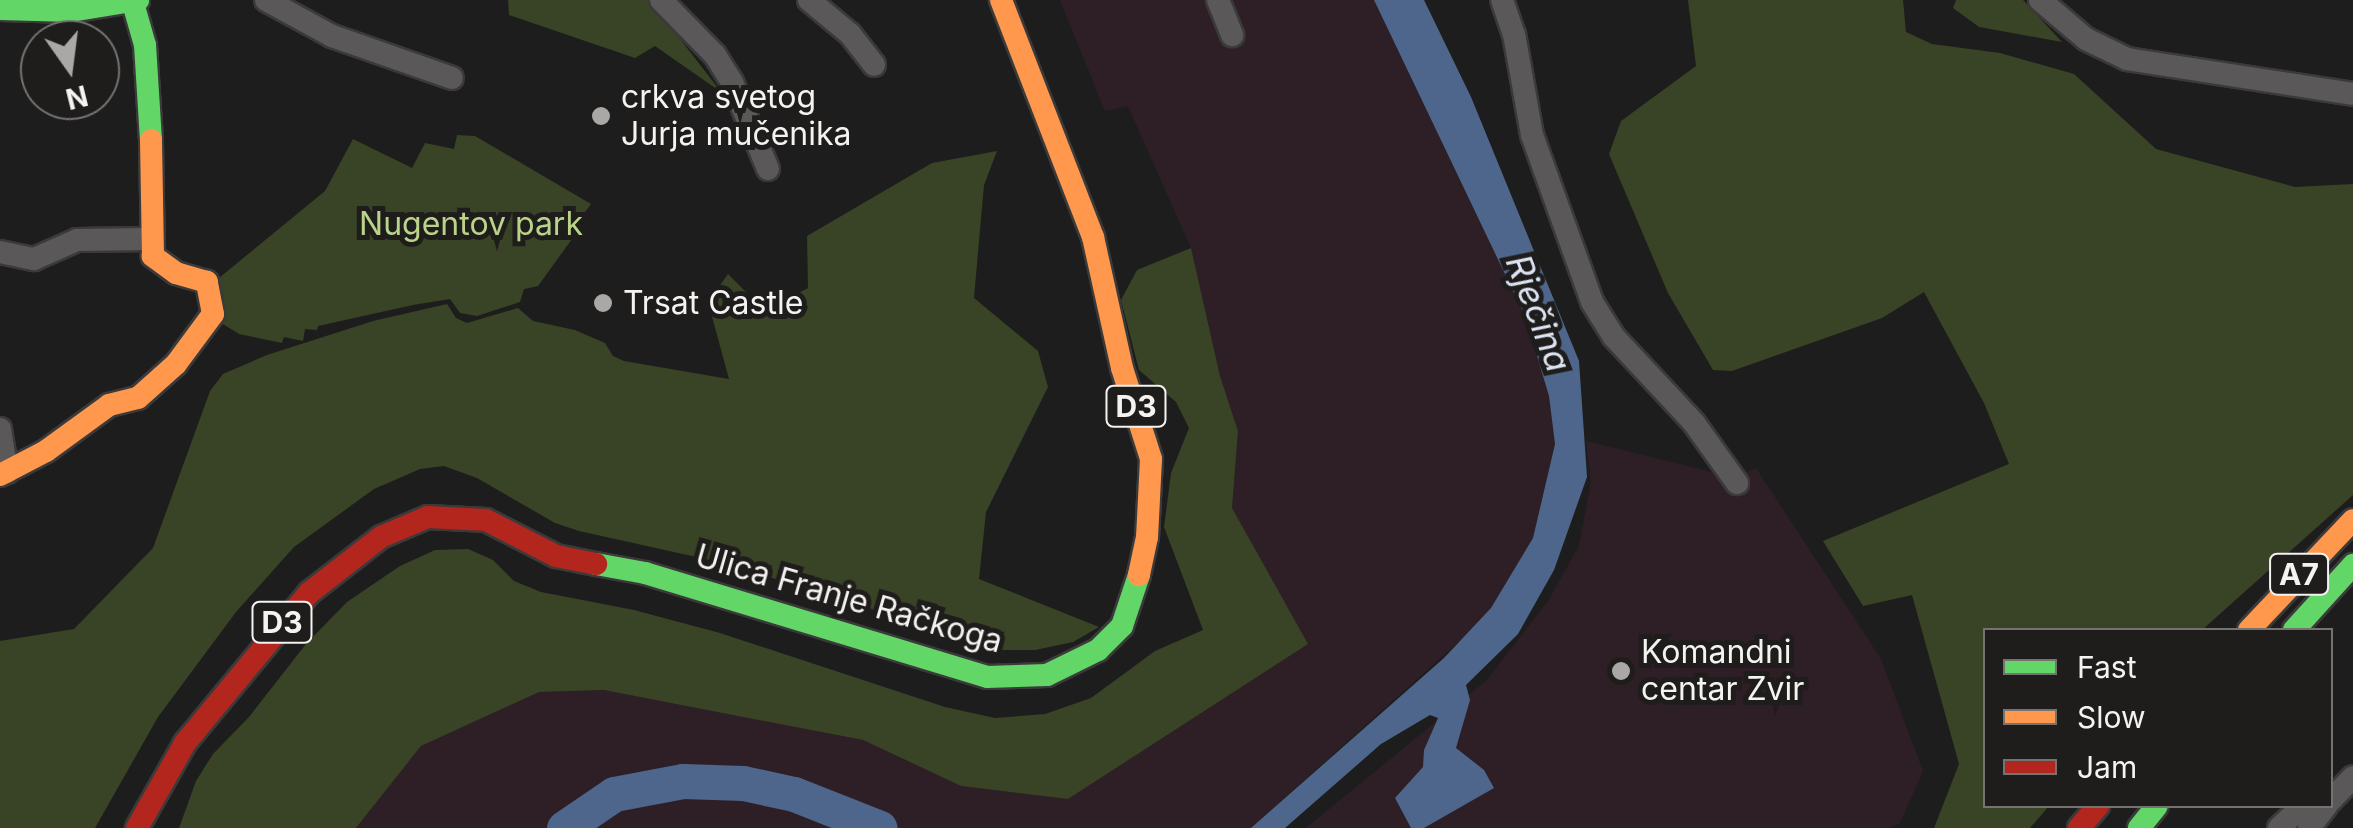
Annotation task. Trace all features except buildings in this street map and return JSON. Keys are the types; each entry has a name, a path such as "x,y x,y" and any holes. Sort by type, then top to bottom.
{"main road":[{"name":"Ulica Franje Račkoga","path":"137,828 186,743 320,581 358,552 412,521 448,515 498,524 556,556 645,573 988,678 1047,675 1087,658 1110,638 1122,626 1134,597 1147,537 1151,458 1114,334 1093,237 1001,0"},
{"path":"0,9 71,11 136,2 145,45 154,190 152,256 176,273 207,282 213,314 176,364 138,398 109,405 46,452 3,474"},
{"name":"A7","path":"2251,628 2353,520"},
{"name":"A7","path":"2296,628 2353,566"},
{"path":"2078,828 2096,808"},
{"path":"2140,828 2155,808"}],"street":[{"path":"266,0 332,36 452,78"},
{"path":"661,0 715,55 732,82 768,170"},
{"path":"810,0 850,34 874,65"},
{"path":"1218,0 1232,35"},
{"path":"1502,0 1514,34 1532,135 1592,302 1614,336 1694,422 1737,483"},
{"path":"2040,0 2056,18 2114,54 2353,94"},
{"path":"0,252 34,260 78,240 150,239"},
{"path":"0,429 3,474"},
{"path":"2279,828 2300,808"},
{"path":"2309,828 2324,808"}],"shaded area":[{"path":"1060,0 1374,0 1525,316 1549,396 1555,444 1533,538 1494,610 1251,828 356,828 421,746 539,692 604,690 863,740 961,786 1068,799 1307,644 1232,508 1238,431 1220,376 1191,248 1128,106 1105,111"},
{"path":"1586,441 1736,478 1756,468 1881,659 1923,771 1900,823 1889,828 1306,828 1487,680 1548,601 1579,546 1591,482"}],"green space":[{"path":"508,0 650,0 721,92 655,46 635,58 509,15"},
{"path":"1688,0 1903,0 1906,32 1932,44 2000,53 2074,74 2156,149 2295,187 2353,184 2353,495 2204,628 1983,628 1983,808 2047,808 2030,828 1934,828 1959,764 1912,595 1863,606 1823,541 2009,464 1984,403 1924,292 1882,318 1732,371 1713,370 1668,293 1609,154 1621,121 1696,66"},
{"path":"1956,0 2023,0 2062,42 1979,27 1953,8"},
{"name":"Nugentov park","path":"457,135 475,136 591,204 576,224 580,228 538,286 524,289 520,302 477,316 460,313 450,299 413,305 318,326 317,330 305,329 303,341 284,337 282,343 239,334 218,321 219,278 325,191 353,139 412,168 425,143 454,149"},
{"path":"997,151 984,185 974,298 1038,351 1048,387 986,512 979,579 1099,627 1073,642 1035,650 1002,650 728,564 579,531 555,523 477,478 444,466 420,469 374,489 294,547 236,612 158,717 95,828 0,828 0,641 74,629 153,548 210,391 223,374 267,355 373,321 447,304 456,318 467,323 518,308 533,321 575,330 605,343 613,356 624,361 729,379 708,302 728,274 765,311 808,288 807,236 932,163"},
{"path":"1191,248 1220,376 1238,431 1232,508 1308,644 1068,799 961,786 863,740 604,690 539,692 421,746 356,828 179,828 196,781 213,754 249,717 306,644 347,602 400,566 435,550 468,549 493,560 514,581 541,592 634,610 720,633 945,707 995,718 1045,714 1091,698 1155,651 1203,630 1164,527 1171,473 1189,428 1176,402 1139,370 1121,300 1137,270"}],"water":[{"name":"Rječina","path":"1374,0 1424,0 1471,97 1579,361 1587,477 1554,570 1518,634 1466,685 1470,700 1456,748 1484,770 1494,788 1424,828 1411,828 1395,798 1423,767 1424,750 1438,718 1430,715 1381,744 1285,828 1251,828 1444,658 1491,608 1533,538 1555,444 1549,396 1525,316"}],"waterway":[{"name":"Rječina","path":"564,828 614,794 683,781 743,783 794,794 880,828"}],"traffic: fast":[{"path":"0,9 71,11 138,0"},
{"path":"133,3 145,45 151,140"},
{"path":"596,564 645,573 987,677 1047,675 1098,650 1122,626 1139,575"},
{"path":"2296,628 2353,565"},
{"path":"2139,828 2155,808"}],"traffic: slow":[{"path":"1001,0 1093,237 1122,368 1151,459 1147,537 1139,575"},
{"path":"0,475 46,451 109,405 138,398 176,364 213,314 207,282 176,273 153,256 151,140"},
{"path":"2251,628 2353,520"}],"traffic: jam":[{"path":"137,828 185,743 309,593 381,537 428,517 486,520 556,556 596,564"},
{"path":"2079,828 2096,808"}],"place":[{"name":"crkva svetog Jurja mučenika","path":"601,116"},
{"name":"Trsat Castle","path":"603,303"},
{"name":"Komandni centar Zvir","path":"1621,671"}]}
